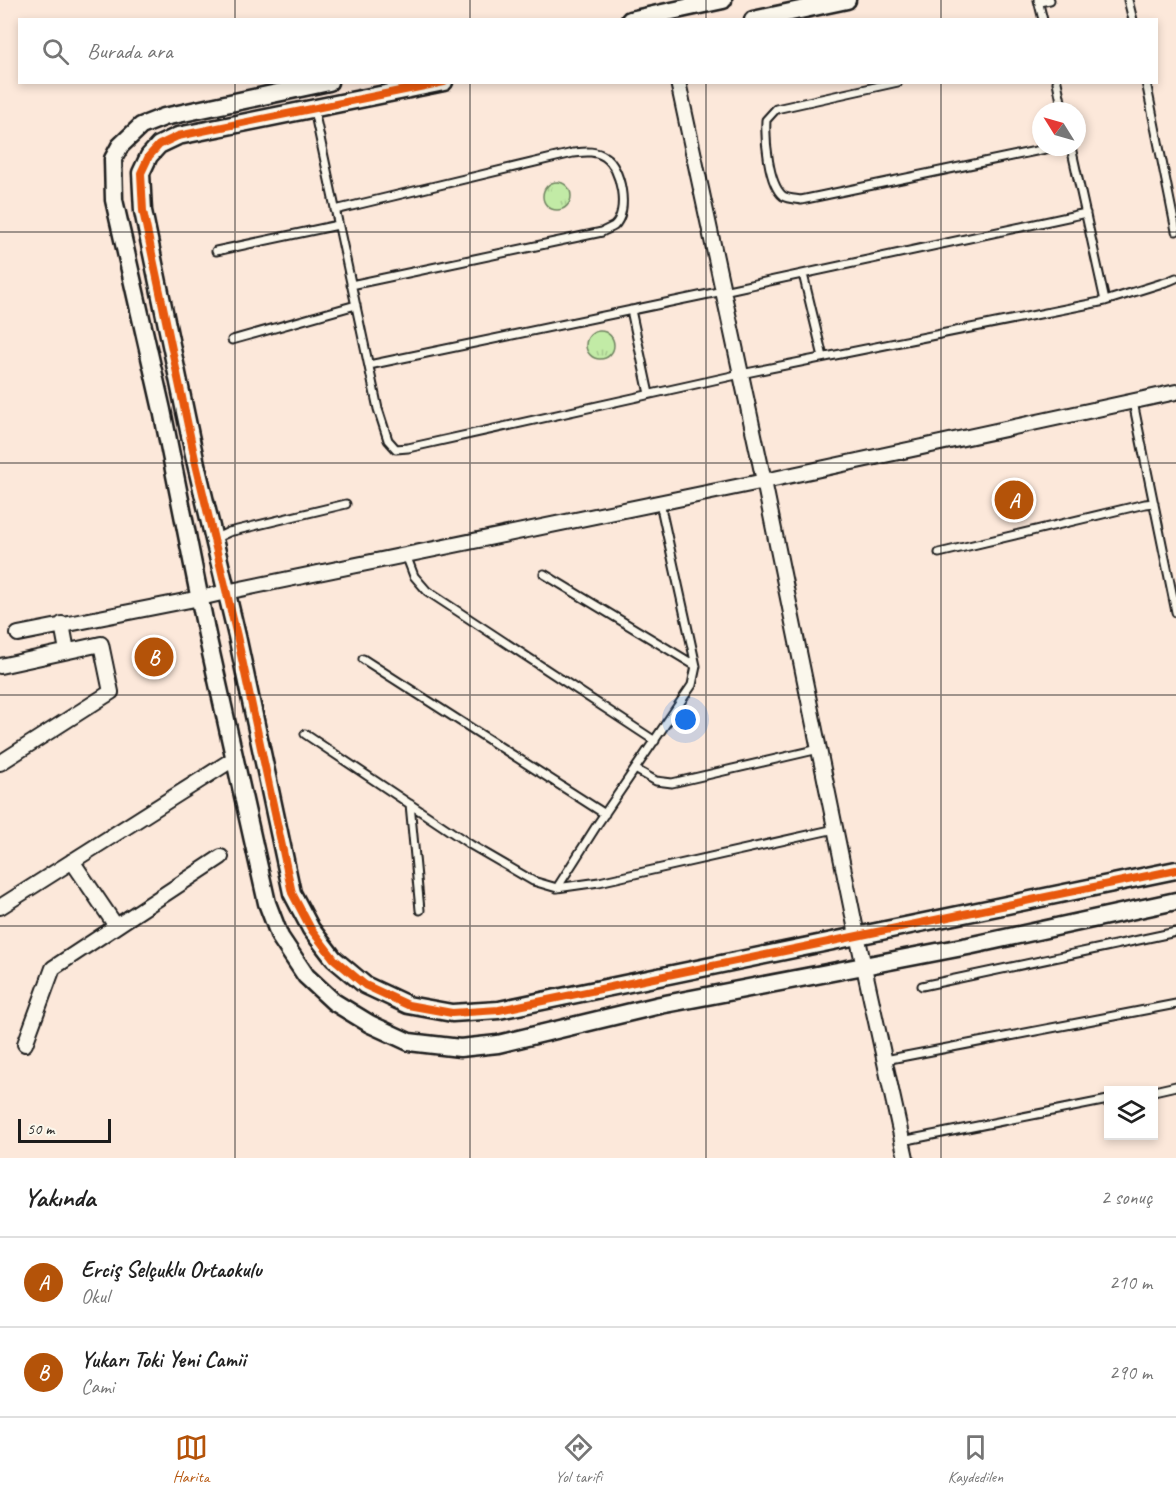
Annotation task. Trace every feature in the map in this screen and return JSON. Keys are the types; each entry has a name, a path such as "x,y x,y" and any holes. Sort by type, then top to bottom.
{"street":[{"path":"639,18 723,0"},
{"path":"762,18 847,0"},
{"path":"320,84 164,117 141,126 120,146 113,159 114,200 162,410 200,598 267,903 280,938 306,976 334,1002 370,1024 410,1042 460,1048 498,1044 660,1005 968,946 1176,901"},
{"path":"434,84 178,136 159,145 149,156 141,172 142,212 292,893 311,929 334,959 365,985 408,1005 452,1013 499,1010 1176,870"},
{"path":"678,84 906,1158"},
{"path":"18,634 660,503 1176,392"},
{"path":"62,624 67,651"},
{"path":"0,666 101,644 111,692 0,763"},
{"path":"0,907 235,758"},
{"path":"25,1044 52,968 221,857"},
{"path":"72,861 116,926"}],"lane":[{"path":"1043,18 1039,1 1050,0"},
{"path":"1128,0 1132,18"},
{"path":"889,84 776,109 766,120 765,141 775,187 785,197 801,200 1032,152"},
{"path":"1057,84 1061,102"},
{"path":"1146,84 1176,231"},
{"path":"314,109 378,409 388,440 396,449 741,374 1105,301 1176,278"},
{"path":"335,210 573,153 592,151 606,157 618,173 622,195 621,214 615,225 602,232 351,285"},
{"path":"1073,156 1105,301"},
{"path":"369,364 1086,213"},
{"path":"216,251 338,225"},
{"path":"803,274 823,357"},
{"path":"232,340 356,305"},
{"path":"631,310 650,394"},
{"path":"1133,402 1176,612"},
{"path":"558,888 692,685 696,666 660,503"},
{"path":"214,539 229,532 346,504"},
{"path":"939,553 1145,504 1154,504"},
{"path":"406,555 414,576 427,591 655,741"},
{"path":"544,574 696,666"},
{"path":"363,659 605,814"},
{"path":"305,734 471,844 533,881 558,888 599,882 835,829"},
{"path":"635,769 656,781 672,783 819,749"},
{"path":"410,804 420,910"},
{"path":"922,986 1176,932"},
{"path":"885,1060 1176,1004"},
{"path":"1158,1090 1176,1086"},
{"path":"902,1141 1104,1101"}],"green space":[{"path":"557,182 567,186 571,196 567,206 557,210 547,206 543,196 547,186"},
{"path":"600,331 610,335 614,345 610,355 600,359 590,355 586,345 590,335"}],"cycle path":[{"path":"434,84 178,136 159,145 149,156 141,173 143,211 196,464 237,636 292,893 311,929 334,959 365,985 408,1005 452,1013 499,1010 1176,870"}],"place":[{"name":"Erciş Selçuklu Ortaokulu","path":"1014,500"},
{"name":"Yukarı Toki Yeni Camii","path":"154,657"}]}
